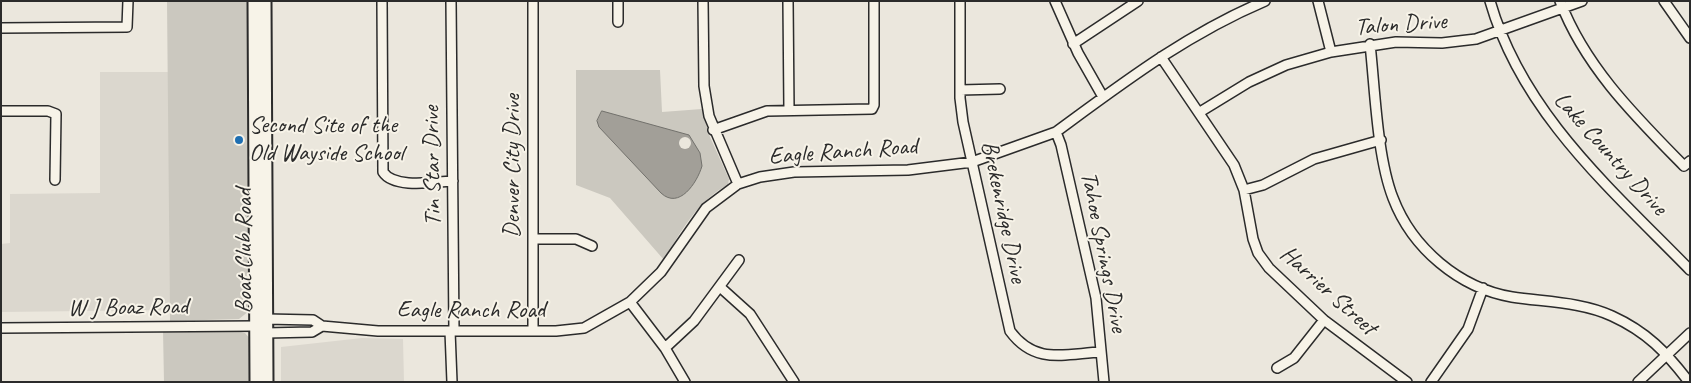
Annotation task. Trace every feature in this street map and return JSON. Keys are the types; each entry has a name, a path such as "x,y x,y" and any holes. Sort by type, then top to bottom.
{"main road":[{"name":"Boat Club Road","path":"254,1 256,382"},
{"name":"Boat Club Road","path":"265,1 267,382"}],"street":[{"path":"1,28 127,27 128,1"},
{"path":"382,1 383,172 389,180 399,182 453,182"},
{"name":"Tin Star Drive","path":"451,1 453,182 452,382"},
{"name":"Denver City Drive","path":"533,1 533,331"},
{"path":"618,1 618,22"},
{"path":"703,1 704,86 713,130 738,184"},
{"path":"788,1 790,110"},
{"path":"713,130 754,114 790,110 872,109 874,104 874,1"},
{"name":"Brekenridge Drive","path":"960,1 960,90 963,122 1010,331 1027,349 1037,354 1101,352"},
{"path":"1055,1 1073,44 1103,97"},
{"path":"1073,44 1138,1"},
{"name":"Eagle Ranch Road","path":"266,319 314,320 322,326 378,331 533,331 584,328 630,302 661,272 706,208 738,184 760,177 794,172 908,170 972,162 1056,132 1103,97 1205,29 1265,1"},
{"path":"1318,1 1331,52"},
{"name":"Lake Country Drive","path":"1490,1 1498,30 1532,95 1566,142 1690,270"},
{"name":"Talon Drive","path":"1200,112 1249,82 1286,65 1331,52 1370,44 1396,42 1442,43 1476,39 1561,5 1582,1"},
{"path":"1664,1 1690,38"},
{"path":"1561,5 1578,38 1608,84 1627,108 1687,163"},
{"path":"1370,44 1381,140 1392,196 1409,229 1420,244 1456,276 1483,288 1510,296 1591,309 1611,316 1653,341 1666,353 1689,382"},
{"name":"Harrier Street","path":"1161,57 1234,164 1244,190 1253,239 1258,253 1269,268 1324,320 1407,382"},
{"path":"960,90 1000,89"},
{"path":"1,111 48,111 56,114 56,180"},
{"name":"Tahoe Springs Drive","path":"1056,132 1063,153 1096,298 1104,382"},
{"path":"1244,190 1262,186 1314,159 1381,140"},
{"path":"533,239 576,240 592,246"},
{"path":"665,348 694,321 739,260"},
{"path":"720,287 750,314 794,382"},
{"path":"1431,382 1468,328 1483,288"},
{"path":"630,302 665,348 685,382"},
{"path":"266,319 255,326 266,333"},
{"path":"1277,368 1294,358 1324,320"},
{"name":"W J Boaz Road","path":"1,328 255,326"},
{"name":"Eagle Ranch Road","path":"266,333 312,332 322,326"},
{"path":"1638,382 1666,353 1690,333"}],"shaded area":[{"path":"167,1 250,1 250,297 249,311 239,319 170,321"},
{"path":"576,70 660,70 662,112 702,109 710,137 729,179 728,185 708,199 691,217 664,260 610,198 576,185"},
{"path":"100,72 169,72 170,310 1,312 1,244 10,243 10,194 100,193"},
{"path":"602,111 689,135 700,153 702,166 692,186 681,196 674,198 661,193 599,127 597,121"},
{"path":"227,329 245,333 251,340 251,382 164,382 163,330"},
{"path":"362,338 403,339 404,382 281,382 281,347"}],"pier":[{"path":"685,137 691,143 685,149 679,143"}],"place":[{"name":"Second Site of the Old Wayside School","path":"239,140"}]}
